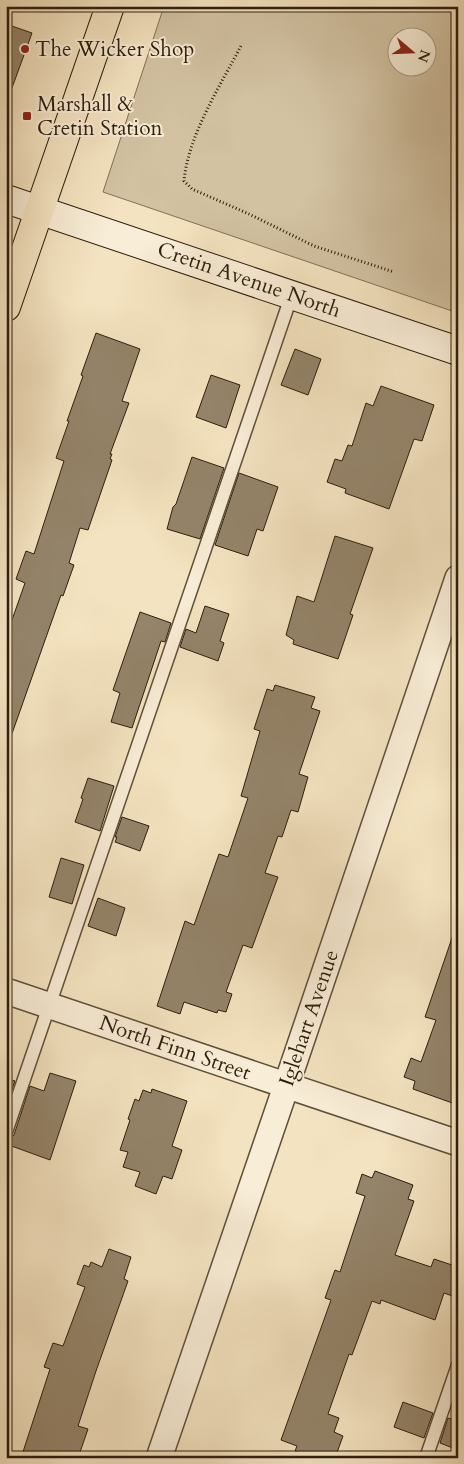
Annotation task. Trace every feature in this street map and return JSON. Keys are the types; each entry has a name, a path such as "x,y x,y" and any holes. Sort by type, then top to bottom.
{"main road":[{"path":"8,294 41,210 110,6"},
{"name":"Cretin Avenue North","path":"6,199 458,351"}],"street":[{"name":"Iglehart Avenue","path":"159,1458 458,578"},
{"name":"North Finn Street","path":"6,991 458,1143"}],"lane":[{"path":"6,1132 292,294"},
{"path":"426,1458 458,1365"}],"path":[{"path":"241,46 207,111 189,153 184,181 192,189 314,246 394,272"}],"shaded area":[{"path":"164,6 458,6 458,313 103,192"}],"building":[{"path":"6,24 32,33 9,96 6,96"},
{"path":"96,333 140,349 122,401 129,403 110,454 112,454 110,459 112,460 88,530 80,528 69,563 74,565 63,596 61,595 9,742 6,741 6,637 25,583 16,579 26,551 34,554 64,461 56,458"},
{"path":"295,349 321,359 308,395 281,385"},
{"path":"211,375 240,385 226,428 196,417"},
{"path":"381,386 434,405 422,441 414,439 389,509 345,493 346,489 327,482 335,459 342,461 348,445 352,446 366,403 373,406"},
{"path":"192,457 224,468 200,539 167,529 173,507 176,504"},
{"path":"239,473 278,487 263,531 257,529 248,556 215,545"},
{"path":"335,536 373,548 350,614 353,615 338,659 293,644 294,640 286,635 297,596 314,602"},
{"path":"205,606 229,614 220,641 224,643 218,661 180,647 186,629 196,633"},
{"path":"140,612 171,623 165,642 161,641 132,728 111,722 120,693 113,690"},
{"path":"275,685 315,697 311,708 320,711 299,774 308,777 298,812 291,810 282,837 278,836 265,873 278,877 252,948 243,945 226,992 232,994 226,1012 218,1010 217,1013 184,1002 180,1014 157,1006 185,921 194,925 219,854 228,857 248,798 241,796 260,731 254,729 267,689 273,691"},
{"path":"88,778 114,786 100,831 75,822"},
{"path":"122,817 149,826 140,851 115,842"},
{"path":"61,858 84,865 72,904 49,897"},
{"path":"98,898 125,908 116,936 88,926"},
{"path":"454,932 458,933 458,1105 413,1089 415,1081 404,1077 411,1058 421,1062 436,1020 425,1017"},
{"path":"50,1073 76,1081 50,1160 6,1144 6,1140 14,1135 30,1086 44,1091"},
{"path":"6,1078 15,1081 6,1106"},
{"path":"152,1089 187,1101 172,1146 182,1150 172,1179 163,1176 156,1194 135,1186 140,1172 123,1167 128,1152 120,1150 135,1099 139,1101 143,1090 151,1093"},
{"path":"375,1171 413,1185 408,1199 414,1201 395,1255 431,1267 434,1259 458,1267 458,1298 444,1293 435,1320 381,1300 380,1304 372,1301 352,1355 349,1354 328,1414 339,1418 334,1432 343,1436 335,1458 314,1458 295,1451 297,1446 281,1440 331,1300 325,1298 335,1270 340,1272 365,1196 356,1193 362,1174 372,1178"},
{"path":"109,1249 131,1257 124,1279 128,1281 78,1426 88,1429 78,1458 21,1458 50,1369 44,1367 53,1343 63,1346 85,1287 77,1284 84,1265 89,1267 91,1262 102,1267"},
{"path":"403,1402 433,1413 424,1438 394,1427"},
{"path":"448,1418 458,1421 458,1450 440,1443"}],"place":[{"name":"The Wicker Shop","path":"25,49"},
{"name":"Marshall & Cretin Station","path":"27,116"}]}
